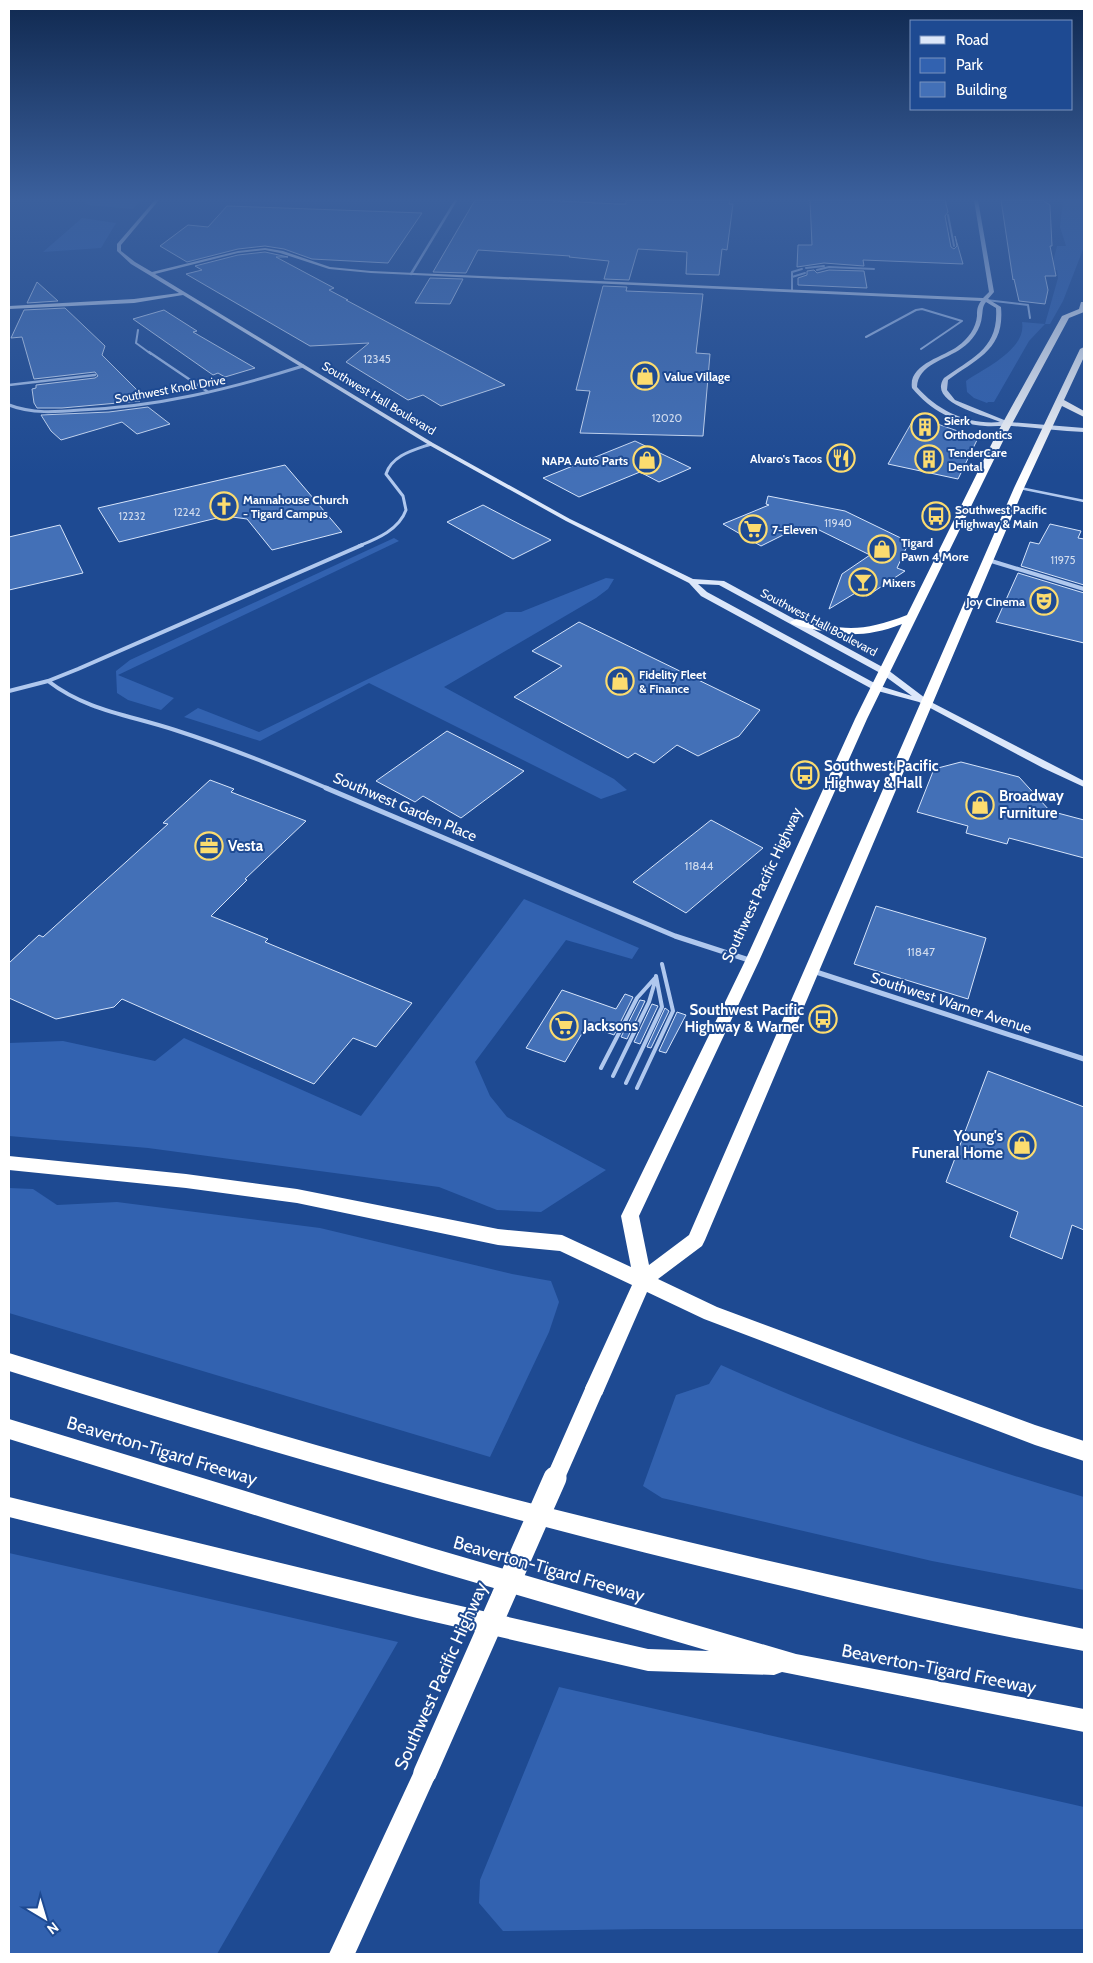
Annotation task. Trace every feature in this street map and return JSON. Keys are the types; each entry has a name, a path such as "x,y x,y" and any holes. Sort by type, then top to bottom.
{"highway":[{"name":"Southwest Pacific Highway","path":"644,1280 630,1216 752,961 877,688 1008,423 1066,316 1084,309"},
{"name":"Southwest Pacific Highway","path":"342,1954 644,1280 696,1240 810,970 1019,488 1084,349"},
{"path":"1060,401 1084,414"},
{"path":"796,622 835,633 857,634 875,631 913,616"},
{"path":"9,1163 186,1181 288,1195 498,1237 562,1243 711,1313 1035,1435 1084,1450"},
{"path":"9,1362 353,1466 652,1546 953,1614 1084,1640"},
{"name":"Beaverton-Tigard Freeway","path":"9,1429 432,1559 796,1665 1084,1721"},
{"path":"9,1507 417,1607 648,1660 796,1665"}],"street":[{"name":"Southwest Hall Boulevard","path":"178,292 431,444 585,529 692,581 721,584 796,622 885,672 926,702 1046,766 1084,784"},
{"path":"805,292 986,300 998,307 1000,320 998,328 981,355 946,379 944,390 960,406 1008,423"},
{"path":"992,292 980,306 979,320 968,340 916,375 914,387 930,403 958,418 982,424 1008,423 1084,430"},
{"path":"9,308 134,301 182,294"},
{"name":"Southwest Knoll Drive","path":"9,406 37,412 97,410 150,404 234,386 303,366"},
{"path":"9,691 48,681 373,540 399,522 407,505 404,497 386,474 386,468 393,461 431,444"},
{"path":"988,560 1084,589"},
{"name":"Southwest Hall Boulevard","path":"692,581 704,594 877,688 926,702"},
{"name":"Southwest Garden Place","path":"48,681 65,694 91,706 172,729 259,759 675,936 752,961"},
{"name":"Southwest Warner Avenue","path":"810,970 1084,1059"}],"lane":[{"path":"986,300 1028,305 1030,318"},
{"path":"866,337 916,310 922,309 962,321 921,349"},
{"path":"138,330 136,343 208,392"},
{"path":"9,385 95,376"},
{"path":"1019,488 1084,501"},
{"path":"637,1088 673,1011 662,964"},
{"path":"601,1068 637,998 656,976"},
{"path":"613,1076 649,1002 656,976"},
{"path":"626,1083 662,1007 656,976"}],"green space":[{"path":"1054,292 1067,292 1063,301 1050,324 1045,324"},
{"path":"1022,322 1045,324 1029,341 994,402 987,403 974,398 967,392 966,381 1003,357 1018,341 1022,332"},
{"path":"394,538 399,541 118,675 174,698 161,710 128,700 117,693 116,671 130,660"},
{"path":"606,578 614,579 608,589 596,598 444,687 614,779 627,790 601,799 369,683 260,741 184,717 198,708 259,732 506,612 521,612"},
{"path":"524,899 639,948 632,959 566,940 475,1062 490,1096 507,1117 606,1170 541,1212 497,1210 439,1187 148,1148 9,1136 9,1043 63,1041 155,1061 184,1038 361,1116"},
{"path":"9,1188 33,1189 57,1205 117,1202 320,1228 512,1274 551,1281 559,1302 549,1332 490,1457 9,1313"},
{"path":"721,1365 855,1421 992,1469 1084,1497 1084,1590 932,1561 662,1498 643,1486 676,1395 709,1384"},
{"path":"9,1553 398,1642 217,1954 9,1954"},
{"path":"559,1687 1084,1807 1084,1929 647,1929 503,1931 479,1903 480,1880"}],"building":[{"path":"32,292 48,292 58,301 27,303"},
{"path":"216,292 332,292 505,385 441,406 423,395 408,400 346,362 369,343 310,346"},
{"path":"422,292 456,292 450,304 415,303"},
{"path":"602,292 703,294 696,353 710,354 703,436 580,433 590,391 576,390"},
{"path":"1017,292 1048,292 1045,304 1019,301"},
{"path":"65,308 105,346 102,355 139,392 131,394 140,401 62,408 37,408 34,403 32,389 36,388 36,385 95,378 98,376 95,372 34,379 22,337 11,338 24,310"},
{"path":"164,310 197,331 193,332 255,368 225,377 218,373 213,375 133,319"},
{"path":"148,407 170,424 137,434 122,422 61,440 51,431 41,415 109,412"},
{"path":"923,419 978,438 958,479 888,464 912,422 917,424"},
{"path":"635,441 691,468 659,482 640,472 579,497 543,478"},
{"path":"285,465 342,532 272,550 247,519 225,516 119,542 98,508"},
{"path":"768,496 845,511 909,542 897,568 905,571 867,596 857,592 829,609 842,574 870,555 813,527 804,531 797,528 761,546 723,524 769,505 766,504"},
{"path":"483,505 551,540 513,559 447,522"},
{"path":"1050,524 1081,531 1078,538 1084,539 1084,585 1021,566 1030,542 1039,544"},
{"path":"60,525 83,573 9,590 9,537"},
{"path":"1018,573 1084,593 1084,643 996,622"},
{"name":"Fidelity Fleet & Finance","path":"579,622 760,710 739,736 698,756 677,745 654,763 635,753 628,758 514,697 562,666 532,651"},
{"path":"447,731 524,771 461,818 423,796 415,802 376,781"},
{"name":"Broadway Furniture","path":"961,762 1019,777 1050,811 1084,820 1084,858 1009,838 1007,844 966,833 968,826 917,812 934,769"},
{"path":"210,780 234,789 231,792 306,821 245,879 247,880 211,916 268,939 265,942 412,1003 376,1047 353,1038 314,1084 122,999 114,1007 56,1019 9,998 9,963 39,935 43,937 168,824 163,823"},
{"path":"711,820 763,848 686,913 633,882"},
{"path":"876,906 986,938 968,999 854,964"},
{"name":"Jacksons","path":"562,990 616,1009 625,994 633,997 614,1035 587,1025 565,1062 526,1048"},
{"path":"640,1000 645,1001 627,1039 621,1037"},
{"path":"652,1004 658,1006 640,1044 634,1042"},
{"path":"665,1008 669,1011 651,1048 647,1047"},
{"path":"677,1012 686,1015 666,1053 659,1051"},
{"name":"Young's Funeral Home","path":"988,1071 1084,1107 1084,1230 1072,1225 1062,1259 1010,1237 1018,1212 946,1182"}],"place":[{"name":"Value Village","path":"645,376"},
{"name":"Sierk Orthodontics","path":"925,427"},
{"name":"Alvaro's Tacos","path":"841,458"},
{"name":"TenderCare Dental","path":"929,459"},
{"name":"NAPA Auto Parts","path":"647,460"},
{"name":"Mannahouse Church - Tigard Campus","path":"224,506"},
{"name":"Southwest Pacific Highway & Main","path":"936,516"},
{"name":"7-Eleven","path":"753,529"},
{"name":"Tigard Pawn 4 More","path":"882,549"},
{"name":"Mixers","path":"863,582"},
{"name":"Joy Cinema","path":"1044,601"},
{"name":"Fidelity Fleet & Finance","path":"620,681"},
{"name":"Southwest Pacific Highway & Hall","path":"805,775"},
{"name":"Broadway Furniture","path":"980,805"},
{"name":"Vesta","path":"209,846"},
{"name":"Southwest Pacific Highway & Warner","path":"823,1019"},
{"name":"Jacksons","path":"564,1026"},
{"name":"Young's Funeral Home","path":"1022,1145"}]}
